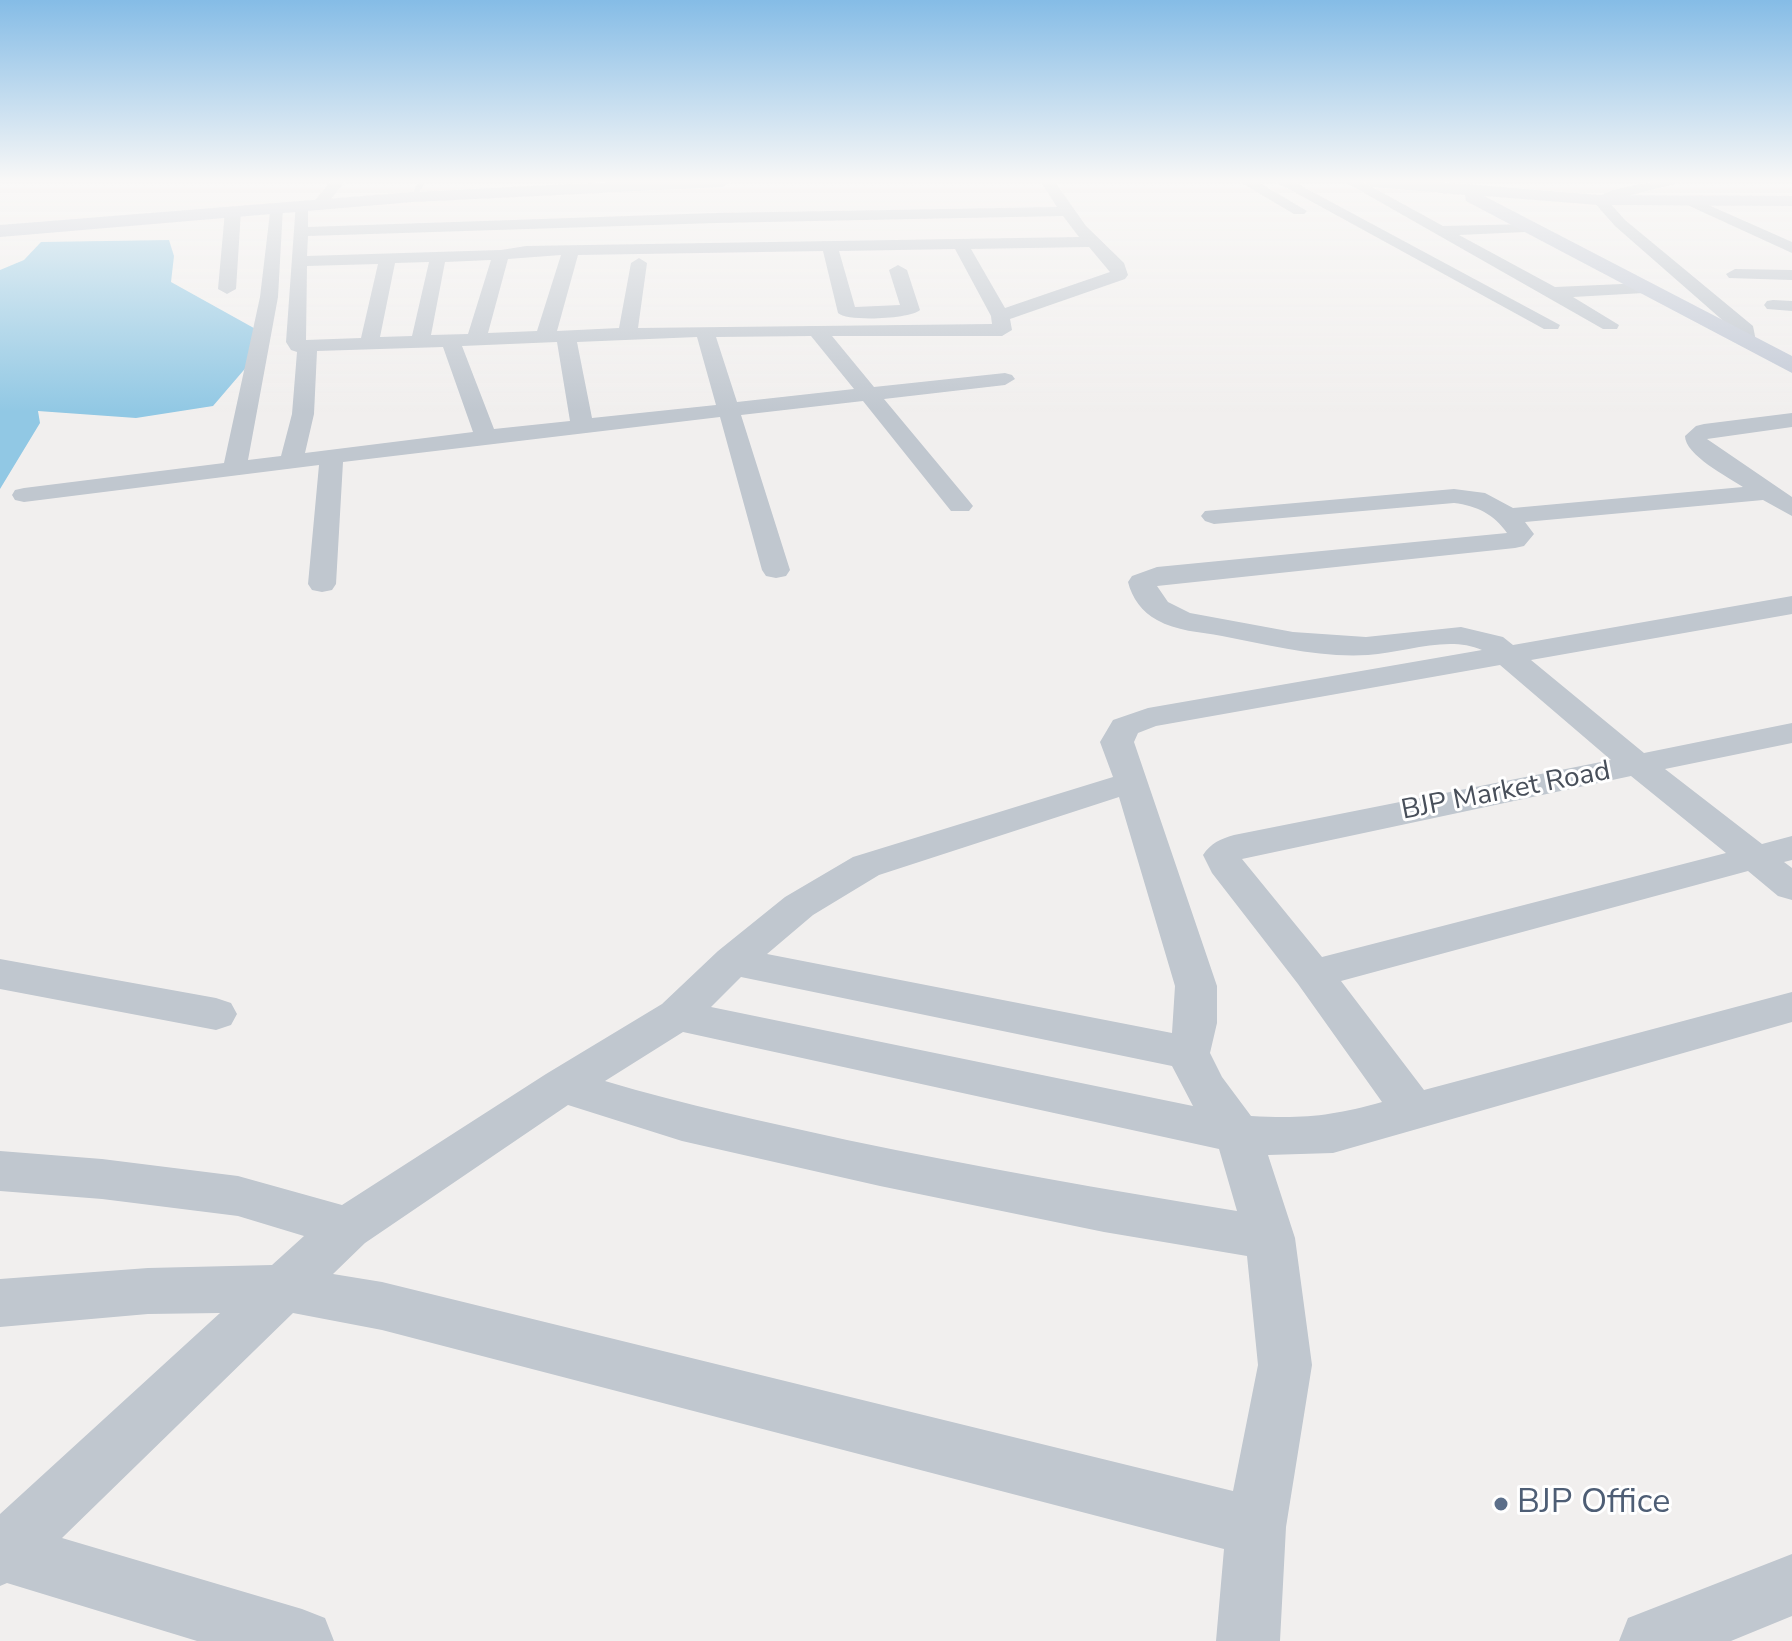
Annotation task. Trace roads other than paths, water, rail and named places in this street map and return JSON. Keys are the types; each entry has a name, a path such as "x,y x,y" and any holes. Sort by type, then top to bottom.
{"main road":[{"path":"1587,259 1792,366"}],"street":[{"path":"227,259 227,289"},
{"path":"235,467 269,297 272,259"},
{"path":"301,259 296,342 307,347 705,331 1002,330 1000,316 968,259"},
{"path":"369,344 388,259"},
{"path":"420,342 438,259"},
{"path":"476,340 500,259"},
{"path":"569,259 555,337 582,426"},
{"path":"833,259 847,313 911,310 898,270"},
{"path":"1074,259 1093,284"},
{"path":"1000,316 1048,291 1093,284 1119,275 1118,267 1109,259"},
{"path":"1429,259 1551,325"},
{"path":"1491,259 1610,325"},
{"path":"1662,259 1746,330 1746,341"},
{"path":"627,335 639,263"},
{"path":"1735,274 1792,275"},
{"path":"1501,296 1644,288"},
{"path":"705,331 776,570"},
{"path":"817,331 960,506"},
{"path":"450,340 486,437"},
{"path":"292,460 303,414 307,347"},
{"path":"24,495 332,455 1005,379"},
{"path":"1792,420 1725,427 1696,436 1696,442 1710,454 1792,508"},
{"path":"322,584 332,455"},
{"path":"1508,516 1768,492"},
{"path":"1214,516 1454,496 1476,498 1508,516 1521,534 1515,540 1157,575 1142,582 1153,605 1168,615 1276,639 1334,646 1367,646 1463,635 1492,643 1638,765 1774,852 1792,887"},
{"path":"1248,1641 1256,1527 1285,1365 1270,1238 1238,1134 1204,1087 1188,1053 1196,1023 1196,986 1117,742 1125,727 1148,718 1792,605"},
{"name":"BJP Market Road","path":"1313,974 1225,864 1222,855 1234,847 1792,733"},
{"path":"2,1552 347,1228 562,1086 677,1015 732,961 799,906 866,866 1132,782"},
{"path":"1414,1111 1313,974 1774,852"},
{"path":"732,961 1188,1053"},
{"path":"0,974 216,1014"},
{"path":"677,1015 1238,1134 1290,1137 1333,1134 1792,1007"},
{"path":"562,1086 682,1123 880,1166 1104,1211 1270,1238"},
{"path":"0,1171 102,1179 238,1196 347,1228"},
{"path":"0,1303 148,1291 283,1288 382,1306 1256,1527"},
{"path":"2,1552 302,1641"},
{"path":"1651,1641 1792,1585"}],"water":[{"path":"174,259 171,282 261,332 249,364 213,406 136,418 38,411 40,423 0,489 0,270 24,260"}],"place":[{"name":"BJP Office","path":"1501,1504"}]}
